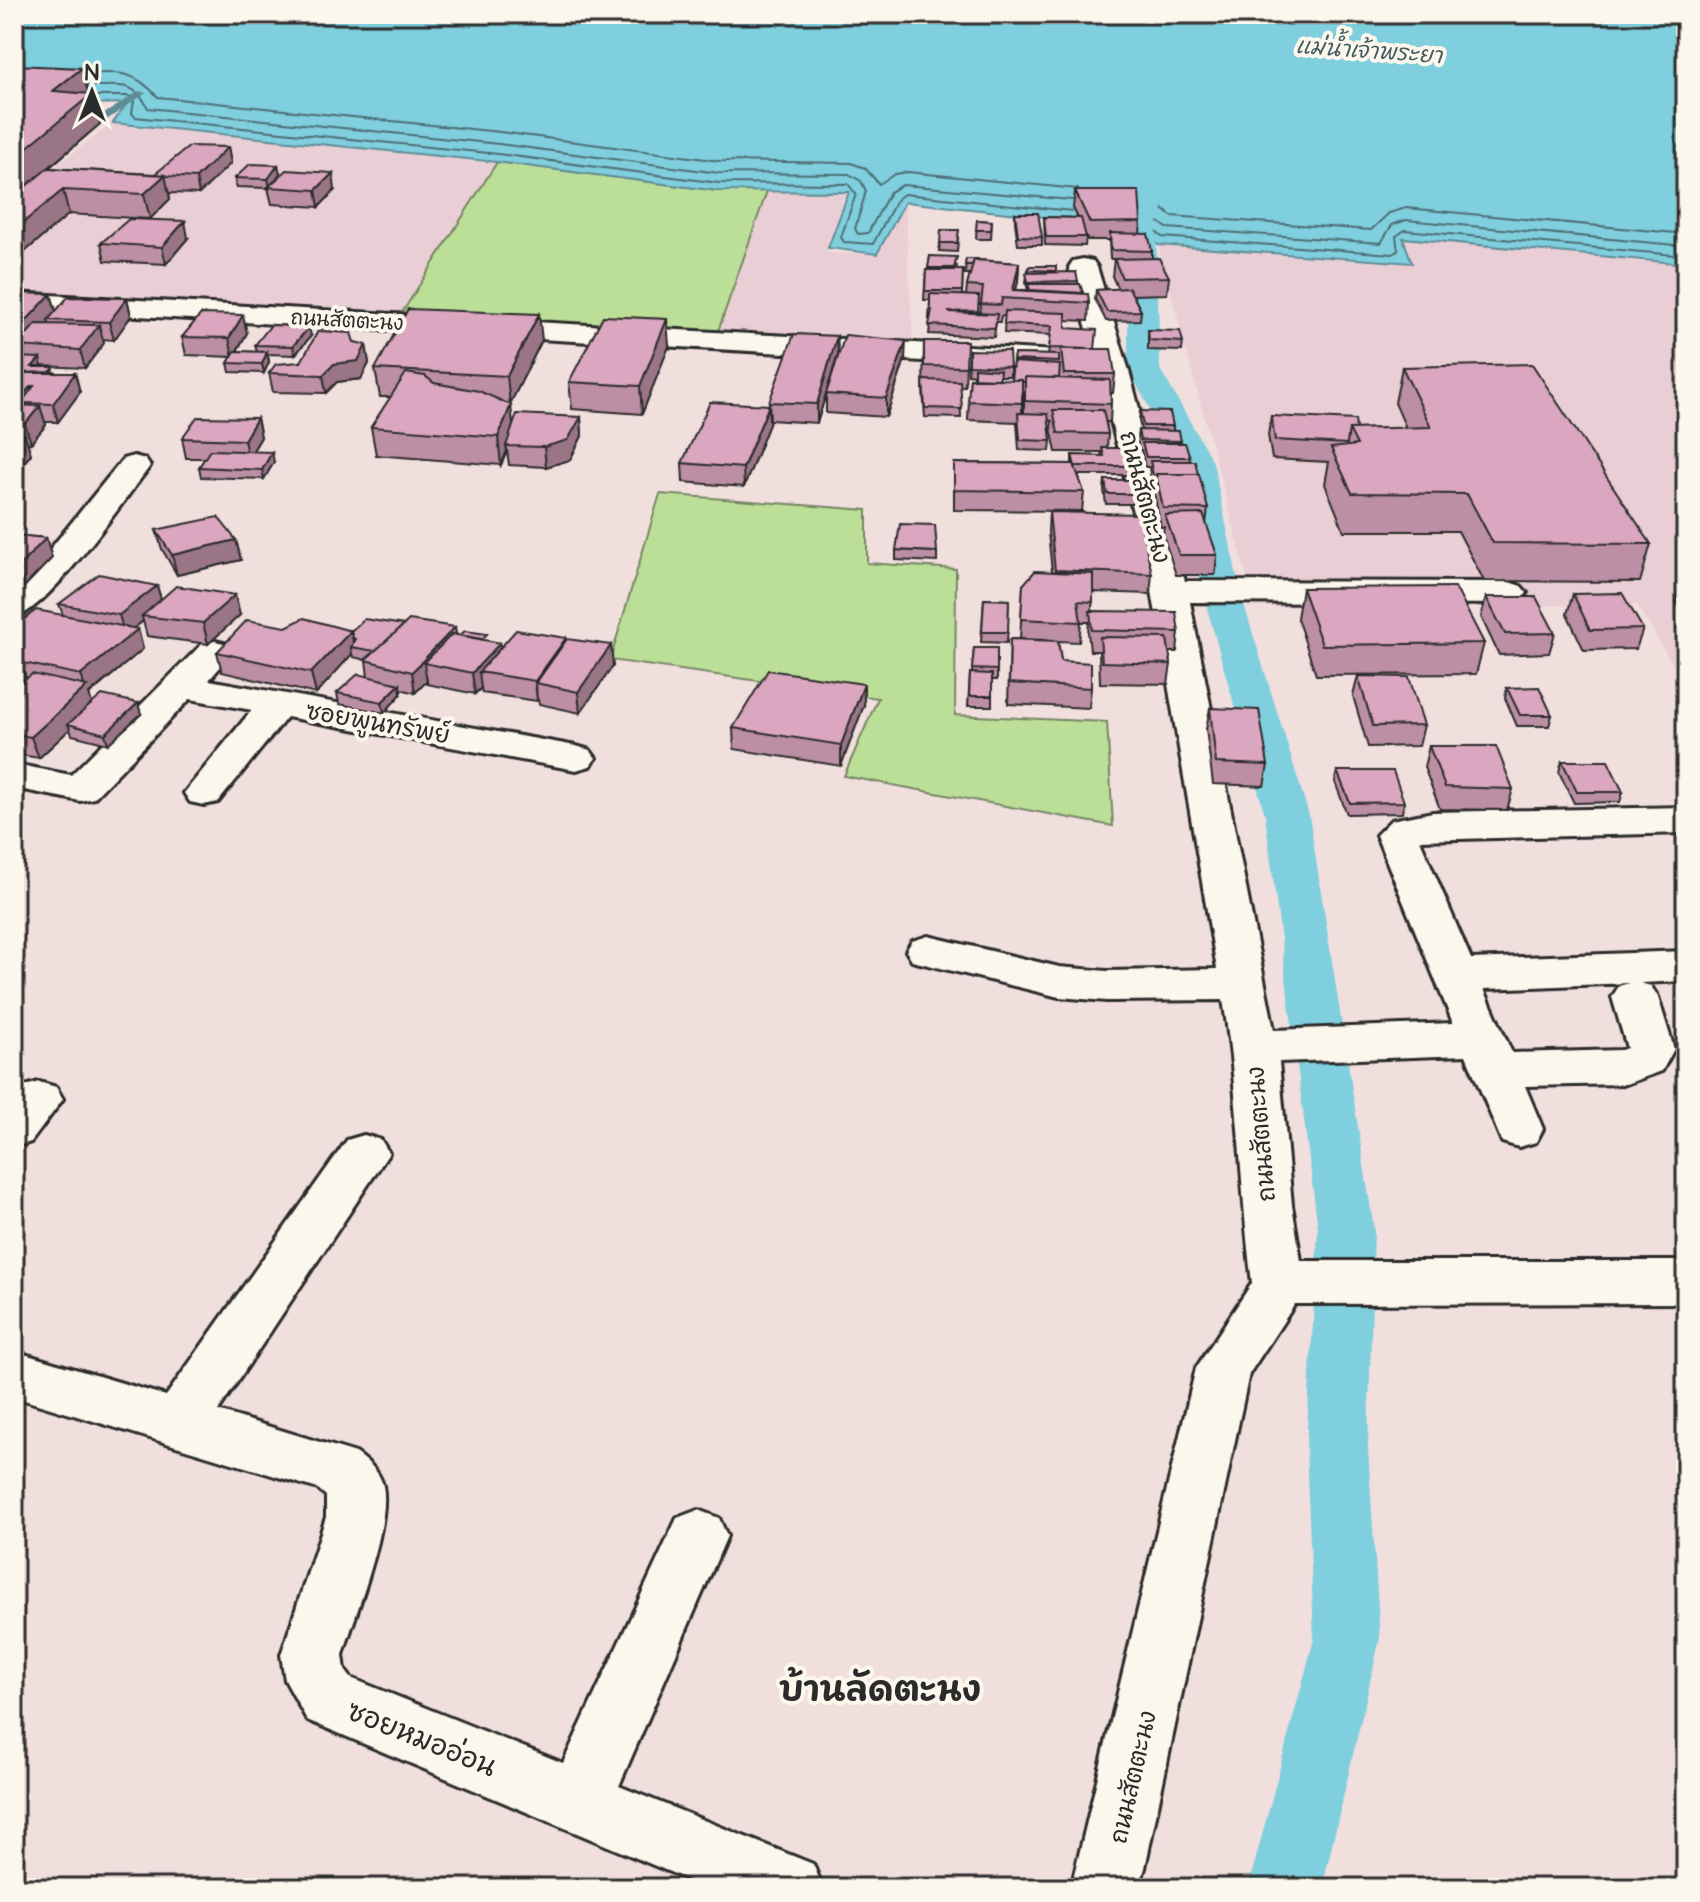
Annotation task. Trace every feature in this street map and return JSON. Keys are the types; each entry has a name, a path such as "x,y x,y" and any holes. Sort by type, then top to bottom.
{"street":[{"name":"ถนนสัตตะนง","path":"1083,267 1170,591 1243,984 1270,1046 1267,1205 1294,1283 1223,1368 1112,1868 1105,1888"},
{"name":"ถนนสัตตะนง","path":"14,301 1111,363"},
{"path":"14,607 55,565 134,466"},
{"path":"1170,591 1509,593"},
{"path":"14,776 80,789 215,652"},
{"name":"ซอยพูนทรัพย์","path":"181,686 576,758"},
{"path":"204,793 276,705"},
{"path":"1519,1129 1397,835 1405,829 1433,825 1686,820"},
{"path":"928,951 1059,982 1107,986 1243,984"},
{"path":"1456,975 1686,966"},
{"path":"1270,1046 1458,1042 1489,1054 1626,1067 1645,1059 1651,1049 1635,997"},
{"path":"178,1424 364,1153"},
{"path":"1294,1283 1686,1282"},
{"name":"ซอยหมออ่อน","path":"14,1374 336,1470 354,1485 355,1517 312,1655 316,1680 329,1699 789,1888"},
{"path":"579,1802 698,1536"}],"shaded area":[{"path":"113,123 497,162 400,316 14,295 14,197"},
{"path":"767,191 849,192 827,253 877,254 905,202 913,342 717,334"},
{"path":"1402,238 1686,264 1686,671 1677,671 1637,605 1255,607 1158,245 1411,263"}],"green space":[{"path":"497,162 718,191 767,191 717,334 400,316"},
{"path":"660,494 867,510 867,563 956,569 955,715 1107,722 1113,826 844,776 878,698 610,660"}],"water":[{"name":"แม่น้ำเจ้าพระยา","path":"14,14 1686,14 1686,264 1403,238 1412,263 1158,245 1138,227 905,202 877,254 828,248 849,192 718,191 497,162 113,123 127,103 14,99"}],"building":[{"path":"14,65 82,68 53,91 92,94 14,158"},
{"path":"190,146 228,147 196,178 155,174"},
{"path":"250,164 278,165 268,179 235,178"},
{"path":"48,168 165,175 144,194 63,190 14,230 14,196"},
{"path":"287,170 333,173 316,190 268,187"},
{"path":"1075,191 1139,191 1141,222 1090,223"},
{"path":"1015,213 1038,213 1042,237 1018,236"},
{"path":"1044,217 1081,218 1086,237 1046,237"},
{"path":"129,219 185,221 162,247 101,243"},
{"path":"977,220 992,221 991,230 976,230"},
{"path":"941,230 959,230 957,243 940,243"},
{"path":"1110,233 1148,234 1152,251 1111,250"},
{"path":"930,256 957,257 954,268 928,268"},
{"path":"1159,258 1169,277 1122,278 1114,259"},
{"path":"966,259 978,260 974,260 972,265 965,265"},
{"path":"974,260 1019,263 1013,290 1088,294 1089,303 1002,298 1001,305 981,304 983,287 967,286"},
{"path":"1030,266 1056,266 1056,271 1028,270"},
{"path":"926,270 963,270 962,291 925,291"},
{"path":"1076,272 1078,281 1028,282 1026,273"},
{"path":"1028,284 1080,284 1083,293 1030,290"},
{"path":"1129,288 1141,311 1107,312 1096,290"},
{"path":"14,293 51,294 14,334"},
{"path":"930,294 979,296 978,311 948,312 997,314 995,328 929,325 932,310"},
{"path":"68,297 127,298 109,322 48,320"},
{"path":"408,309 539,314 507,376 375,369"},
{"path":"1005,311 1066,313 1066,328 1097,330 1095,349 1049,348 1052,326 1004,324"},
{"path":"201,314 243,315 229,338 182,337"},
{"path":"603,316 667,319 640,386 569,382"},
{"path":"36,324 99,325 80,350 16,346"},
{"path":"271,325 309,327 293,346 255,345"},
{"path":"1148,330 1180,331 1183,342 1149,340"},
{"path":"318,331 351,333 354,342 366,345 358,361 334,364 323,375 269,373 276,364 301,362"},
{"path":"794,334 837,336 817,404 769,402"},
{"path":"845,335 906,341 886,398 826,394"},
{"path":"924,341 967,341 966,367 924,366"},
{"path":"1061,349 1111,349 1115,374 1064,374"},
{"path":"969,350 1009,351 1010,367 969,365"},
{"path":"235,351 267,352 262,364 228,363"},
{"path":"1014,354 1059,355 1059,362 1013,360"},
{"path":"15,357 40,358 32,367 55,367 50,372 17,373 14,376"},
{"path":"1013,362 1060,365 1059,378 1025,377 1025,382 1011,380"},
{"path":"1532,364 1651,544 1493,543 1467,494 1352,493 1331,448 1357,445 1349,429 1431,427 1402,367"},
{"path":"974,368 1000,370 999,379 974,379"},
{"path":"17,373 75,373 53,404 21,403 34,386 31,386 14,405 14,376"},
{"path":"406,373 425,376 434,383 479,391 511,405 498,437 371,427"},
{"path":"1025,377 1110,380 1111,404 1025,401"},
{"path":"970,378 1022,380 1022,403 968,401"},
{"path":"923,380 960,381 962,409 925,408"},
{"path":"710,402 769,405 743,468 682,463"},
{"path":"14,405 40,406 25,424 14,424"},
{"path":"1053,410 1103,410 1108,434 1058,433"},
{"path":"1140,411 1170,412 1173,426 1143,426"},
{"path":"1018,413 1048,414 1051,441 1020,440"},
{"path":"517,414 581,417 568,440 544,447 506,446"},
{"path":"1271,416 1355,420 1356,429 1349,429 1347,444 1275,440"},
{"path":"197,417 257,418 244,440 182,438"},
{"path":"1138,430 1179,431 1181,441 1140,440"},
{"path":"14,435 25,435 14,448"},
{"path":"1142,443 1185,443 1190,457 1146,457"},
{"path":"1102,448 1130,448 1134,466 1075,466 1072,455 1104,456"},
{"path":"210,450 272,452 262,470 199,467"},
{"path":"1150,461 1195,461 1198,474 1156,474 1154,479"},
{"path":"954,463 1074,464 1084,492 954,490"},
{"path":"1156,474 1199,474 1208,509 1163,508"},
{"path":"1105,480 1138,480 1141,494 1107,494"},
{"path":"1049,512 1139,514 1152,574 1055,570"},
{"path":"1203,514 1217,555 1179,555 1165,515"},
{"path":"218,517 236,540 172,555 156,530"},
{"path":"900,524 935,525 937,552 896,550"},
{"path":"14,535 46,538 18,567 14,566"},
{"path":"1035,571 1093,574 1093,602 1078,601 1081,622 1021,619 1023,585"},
{"path":"99,574 157,586 119,615 59,604"},
{"path":"176,586 235,595 203,623 142,616"},
{"path":"1455,587 1484,643 1322,645 1302,588"},
{"path":"1622,593 1643,629 1590,630 1573,594"},
{"path":"1486,597 1536,597 1555,633 1505,634"},
{"path":"984,599 1009,600 1008,632 982,632"},
{"path":"36,610 138,629 81,675 14,661 14,627"},
{"path":"1090,611 1176,612 1179,632 1092,630"},
{"path":"304,618 351,631 311,673 217,652 247,620 286,627"},
{"path":"364,619 404,625 375,651 351,647 355,639 351,631"},
{"path":"409,620 455,627 412,672 365,660"},
{"path":"516,630 566,638 535,681 479,672"},
{"path":"465,631 487,634 482,639 460,635"},
{"path":"452,634 500,643 472,673 424,663"},
{"path":"1100,637 1167,638 1171,664 1102,662"},
{"path":"567,639 611,645 578,692 536,683"},
{"path":"1010,639 1058,641 1061,661 1091,663 1091,688 1009,683"},
{"path":"974,648 997,648 997,670 972,669"},
{"path":"14,670 24,672 14,680"},
{"path":"768,670 864,684 841,745 733,728"},
{"path":"970,673 992,674 992,696 969,696"},
{"path":"32,674 87,686 31,737 14,734 14,688"},
{"path":"358,674 400,684 382,702 337,693"},
{"path":"1358,676 1409,677 1424,725 1373,726"},
{"path":"1539,687 1552,715 1520,715 1507,688"},
{"path":"102,695 138,703 105,734 68,724"},
{"path":"1210,708 1259,710 1268,765 1216,763"},
{"path":"1429,746 1496,746 1513,789 1445,787"},
{"path":"1562,761 1608,761 1623,792 1577,792"},
{"path":"1337,771 1393,771 1404,802 1350,803"}],"waterway":[{"path":"86,130 142,93"},
{"path":"1163,170 1142,229 1144,369 1196,462 1220,586"},
{"path":"1226,608 1287,815 1346,1229 1337,1448 1347,1639 1285,1888"}],"district":[{"name":"บ้านลัดตะนง","path":"880,1689"}]}
